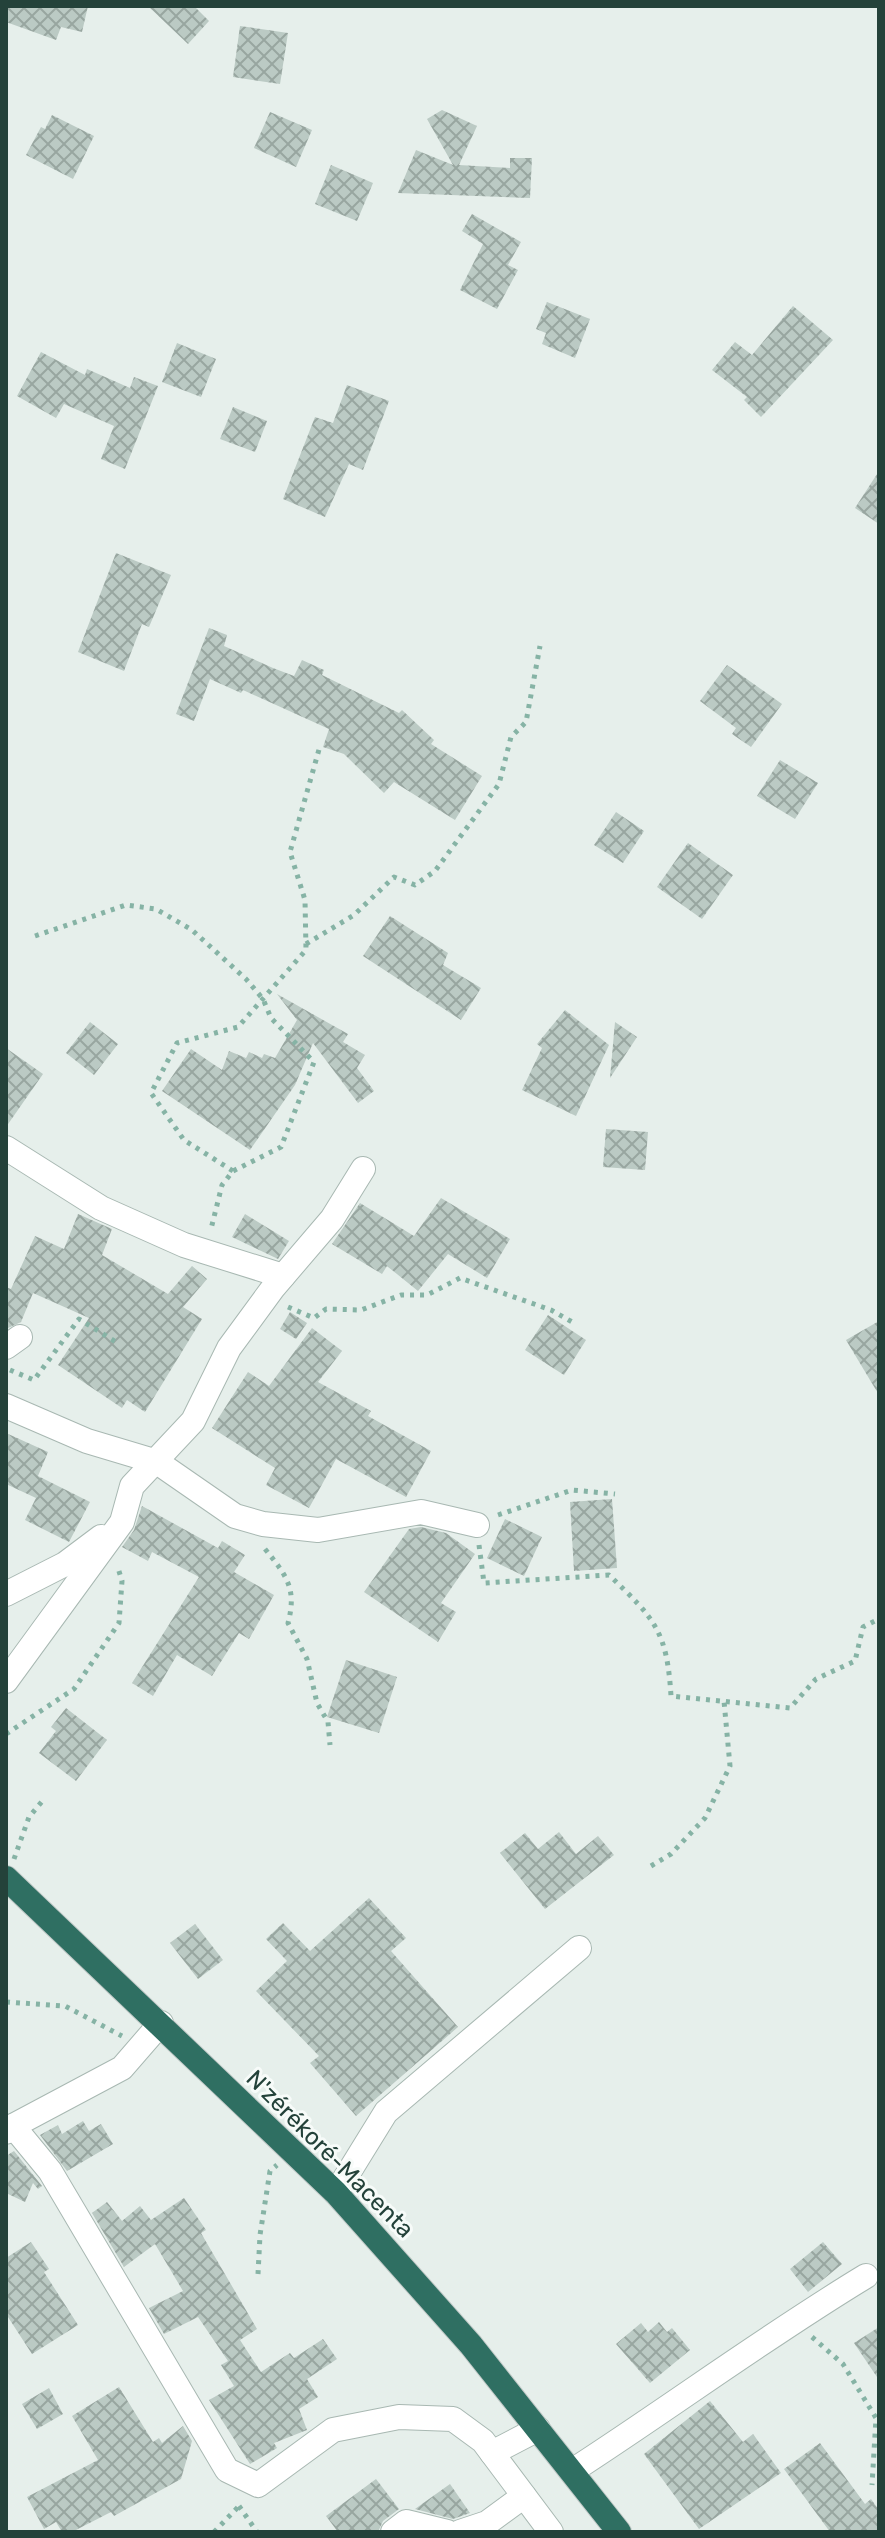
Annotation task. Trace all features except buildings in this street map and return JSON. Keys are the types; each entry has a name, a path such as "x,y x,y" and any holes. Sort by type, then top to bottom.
{"highway":[{"name":"N'zérékoré-Macenta","path":"7,1878 336,2193 471,2345 619,2532"}],"street":[{"path":"6,1148 101,1208 184,1245 283,1276"},
{"path":"6,1681 122,1522 132,1486 193,1421 229,1348 266,1297 332,1219 363,1169"},
{"path":"6,1406 87,1441 157,1462 235,1516 263,1524 318,1530 421,1512 476,1524"},
{"path":"6,1594 65,1564 122,1522"},
{"path":"336,2193 386,2112 579,1948"},
{"path":"161,2023 122,2068 10,2129 50,2171 227,2470 258,2485 333,2430 399,2417 453,2419 483,2441 551,2532"},
{"path":"572,2471 704,2385 793,2320 866,2276"},
{"path":"492,2453 538,2429"},
{"path":"460,2532 487,2523 524,2496"},
{"path":"393,2532 406,2522 447,2532"}],"path":[{"path":"305,944 354,915 394,877 415,885 435,871 499,784 511,737 526,722 540,646"},
{"path":"233,1171 184,1140 151,1093 177,1043 238,1027 306,950 305,900 290,852 320,746"},
{"path":"35,936 126,905 156,909 192,930 263,999 271,1018 314,1062 281,1147 233,1171 222,1185 210,1227 220,1238"},
{"path":"266,1297 314,1318 326,1309 361,1310 401,1295 427,1295 460,1278 551,1310 574,1323"},
{"path":"12,1351 34,1380 79,1319 116,1342"},
{"path":"615,1494 572,1490 476,1524 484,1583 609,1575 654,1620 668,1659 671,1696 790,1708 816,1679 855,1661 863,1627 878,1622"},
{"path":"235,1516 289,1583 294,1600 288,1623 307,1659 317,1703 328,1722 330,1745"},
{"path":"6,1734 74,1689 119,1623 122,1581 115,1556"},
{"path":"651,1866 671,1854 705,1818 730,1766 724,1701"},
{"path":"7,1878 29,1817 44,1799"},
{"path":"6,2002 65,2006 141,2046"},
{"path":"258,2274 270,2171 293,2152"},
{"path":"793,2320 843,2364 876,2418 872,2485"},
{"path":"214,2532 258,2485"},
{"path":"239,2506 257,2532"}]}
